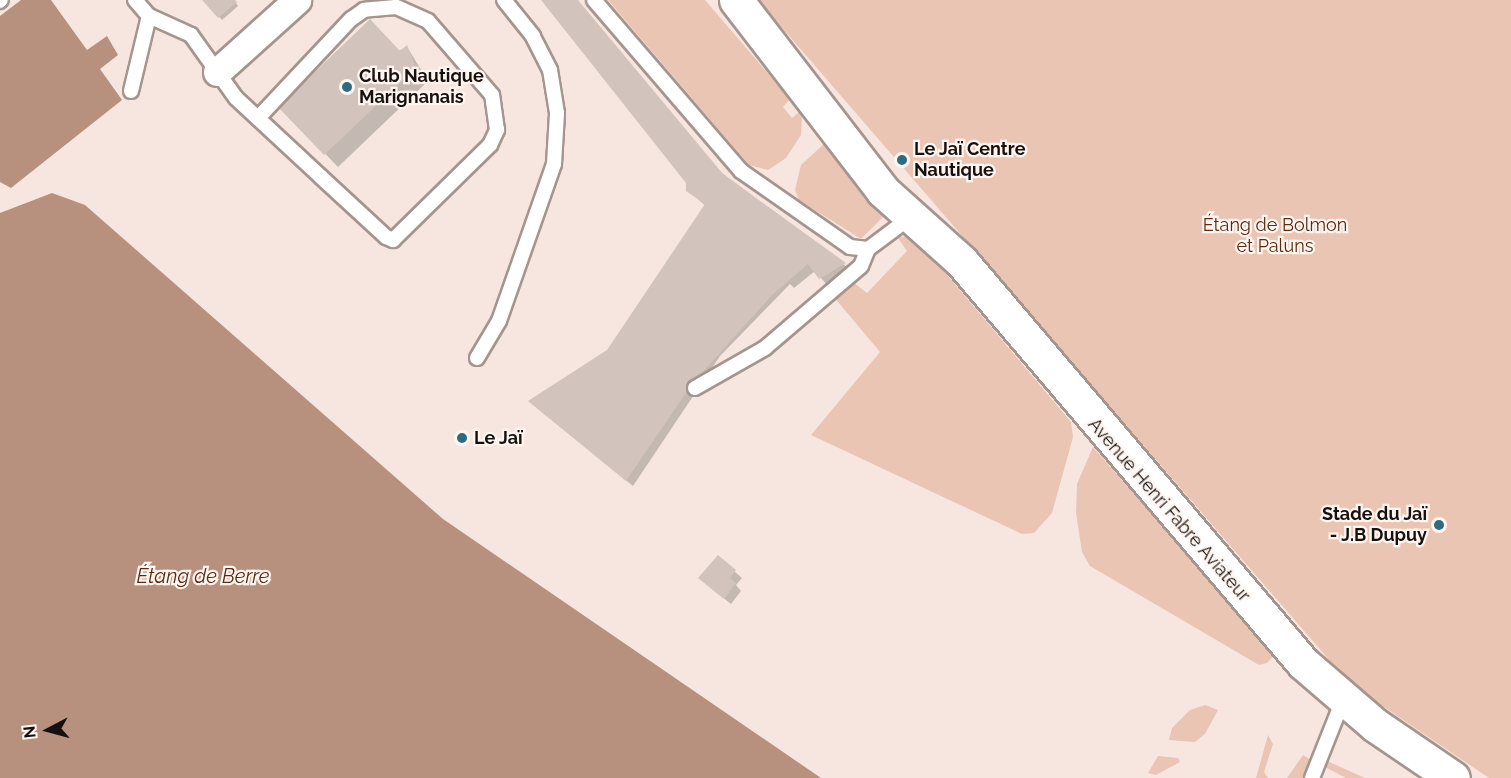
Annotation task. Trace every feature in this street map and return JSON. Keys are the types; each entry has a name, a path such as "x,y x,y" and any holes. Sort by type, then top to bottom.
{"street":[{"path":"218,72 297,0"},
{"name":"Avenue Henri Fabre Aviateur","path":"736,0 832,119 883,191 962,262 1249,604 1343,700 1452,778"}],"lane":[{"path":"135,0 149,16 191,35 218,72 258,118 393,240 490,145 497,129 492,95 428,21 396,7 364,10 351,19 258,118"},
{"path":"477,358 499,321 554,164 556,113 550,70 533,36 504,0"},
{"path":"594,0 741,171 850,247 868,249"},
{"path":"130,91 149,16"},
{"path":"695,388 765,348 861,266 868,249 912,216"},
{"path":"1312,778 1343,700"}],"green space":[{"path":"608,0 705,0 790,99 783,107 792,118 799,112 802,117 801,135 786,158 768,170 749,165"},
{"name":"Étang de Bolmon et Paluns","path":"758,0 1511,0 1511,778 1489,778 1350,684"},
{"path":"825,143 884,216 861,239 799,200 795,190 801,165"},
{"path":"907,236 917,239 1071,422 1073,437 1052,513 1034,533 1022,534 811,435 880,352 833,296 853,282 867,293 907,251 898,238"},
{"path":"1093,447 1275,654 1267,663 1259,665 1090,566 1082,552 1076,513 1077,484"},
{"path":"1205,705 1218,710 1205,734 1195,742 1169,740 1172,728 1190,710"},
{"path":"1268,735 1273,744 1264,772 1268,778 1256,778"},
{"path":"1303,755 1311,760 1302,778 1287,778"},
{"path":"1158,756 1178,758 1180,762 1156,775 1148,773"},
{"path":"1327,761 1365,778 1346,778 1323,766"}],"water":[{"path":"21,0 51,0 87,50 107,36 118,55 100,69 122,100 11,188 0,182 0,16"},
{"name":"Étang de Berre","path":"52,193 85,205 443,519 821,778 0,778 0,213"}],"building":[{"path":"202,0 235,0 237,2 218,18"},
{"path":"541,0 578,0 723,174 846,263 819,279 808,264 772,295 692,384 626,481 528,401 607,350 705,204 686,191 686,183"},
{"name":"Club Nautique Marignanais","path":"370,19 400,51 407,45 416,68 324,155 278,107"},
{"path":"718,555 736,570 730,578 736,583 724,599 698,578"}],"place":[{"name":"Club Nautique Marignanais","path":"347,87"},
{"name":"Le Jaï Centre Nautique","path":"902,160"},
{"name":"Le Jaï","path":"462,438"},
{"name":"Stade du Jaï - J.B Dupuy","path":"1439,525"}]}
